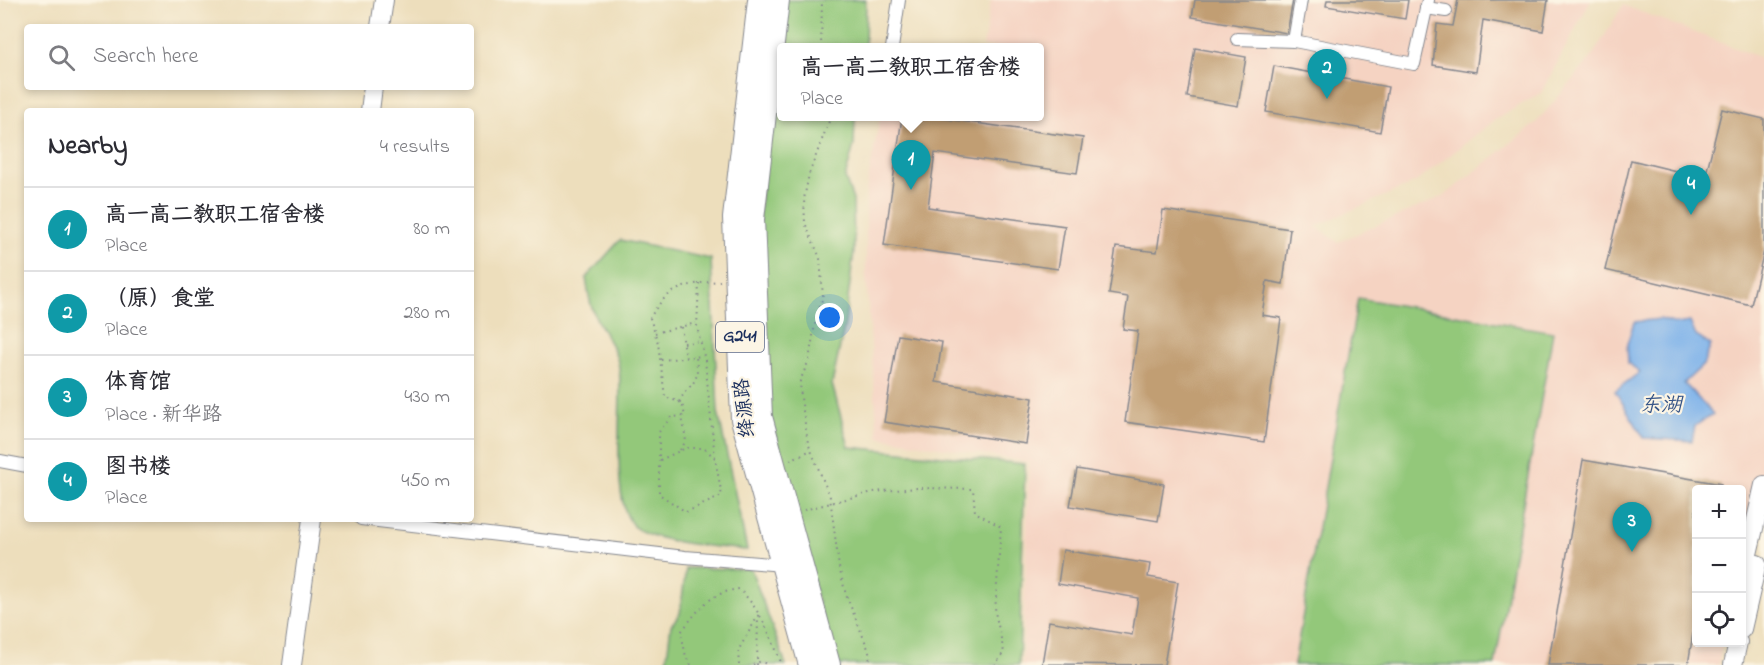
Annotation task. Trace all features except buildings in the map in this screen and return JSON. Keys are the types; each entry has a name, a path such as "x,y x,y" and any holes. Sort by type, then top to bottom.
{"highway":[{"name":"绛源路","path":"760,0 735,219 743,419 811,665"},
{"name":"绛源路","path":"777,0 753,219 760,417 828,665"}],"main road":[{"path":"380,24 384,0"},
{"path":"370,108 372,90"},
{"path":"1746,563 1764,485"},
{"path":"292,665 312,522"},
{"path":"1746,613 1764,537"},
{"path":"1721,665 1725,647"},
{"path":"1733,665 1737,647"}],"street":[{"path":"893,43 899,0"},
{"path":"1294,41 1301,0"},
{"path":"1237,39 1294,41 1414,64 1427,4 1446,11"},
{"path":"0,461 24,465"},
{"path":"386,522 675,556 783,565"}],"path":[{"path":"821,43 822,0"},
{"path":"829,121 809,174 804,199 805,223 820,258 823,297 816,318 809,360 800,381 801,398 811,450 831,503 839,567 846,595 869,651 870,665"},
{"path":"680,450 686,441 682,416 685,416 679,402 665,397 661,360 650,318 660,300 677,290 699,283 738,280"},
{"path":"682,416 671,417 659,432 659,494 686,512 722,496 715,458 704,356 697,323 699,283"},
{"path":"655,333 697,323"},
{"path":"681,327 686,358"},
{"path":"684,343 700,341"},
{"path":"661,360 704,356"},
{"path":"679,402 685,390 693,385 698,377 696,357"},
{"path":"660,460 686,447 704,448 715,458"},
{"path":"774,468 811,450"},
{"path":"787,514 873,492 917,488 973,489 975,512 1001,527 995,612 1004,652 995,665"},
{"path":"691,665 686,657 681,632 706,602 721,591 739,589 752,602 759,614 782,665"},
{"path":"755,664 759,614"},
{"path":"740,665 738,651 759,614"},
{"path":"755,664 761,661 768,665"}],"shaded area":[{"path":"991,0 1591,0 1541,93 1495,120 1416,182 1316,226 1338,242 1444,196 1536,123 1591,58 1623,5 1764,59 1764,463 1746,544 1746,485 1692,485 1692,647 1722,647 1718,665 1022,665 1029,462 878,437 866,276 866,191 879,121 1044,121 1044,43 984,43"}],"green space":[{"path":"782,0 866,0 865,43 777,43"},
{"path":"777,47 777,121 855,121 854,145 845,178 853,200 854,251 845,323 832,384 849,447 1025,464 1019,665 834,665 763,388 759,215"},
{"path":"620,240 711,259 718,412 747,550 664,539 639,530 629,520 623,503 620,481 619,367 615,352 592,309 586,278"},
{"path":"1358,298 1553,332 1495,665 1294,665"},
{"path":"686,568 751,569 786,665 666,665 671,625 680,614"}],"water":[{"name":"东湖","path":"1660,319 1676,324 1690,322 1696,336 1711,345 1703,365 1684,383 1713,414 1695,426 1692,441 1644,438 1615,391 1640,372 1628,363 1627,344 1634,322"}],"place":[{"name":"（原）食堂","path":"1327,99"},
{"name":"高一高二教职工宿舍楼","path":"911,190"},
{"name":"图书楼","path":"1691,215"},
{"name":"体育馆","path":"1632,552"}]}
